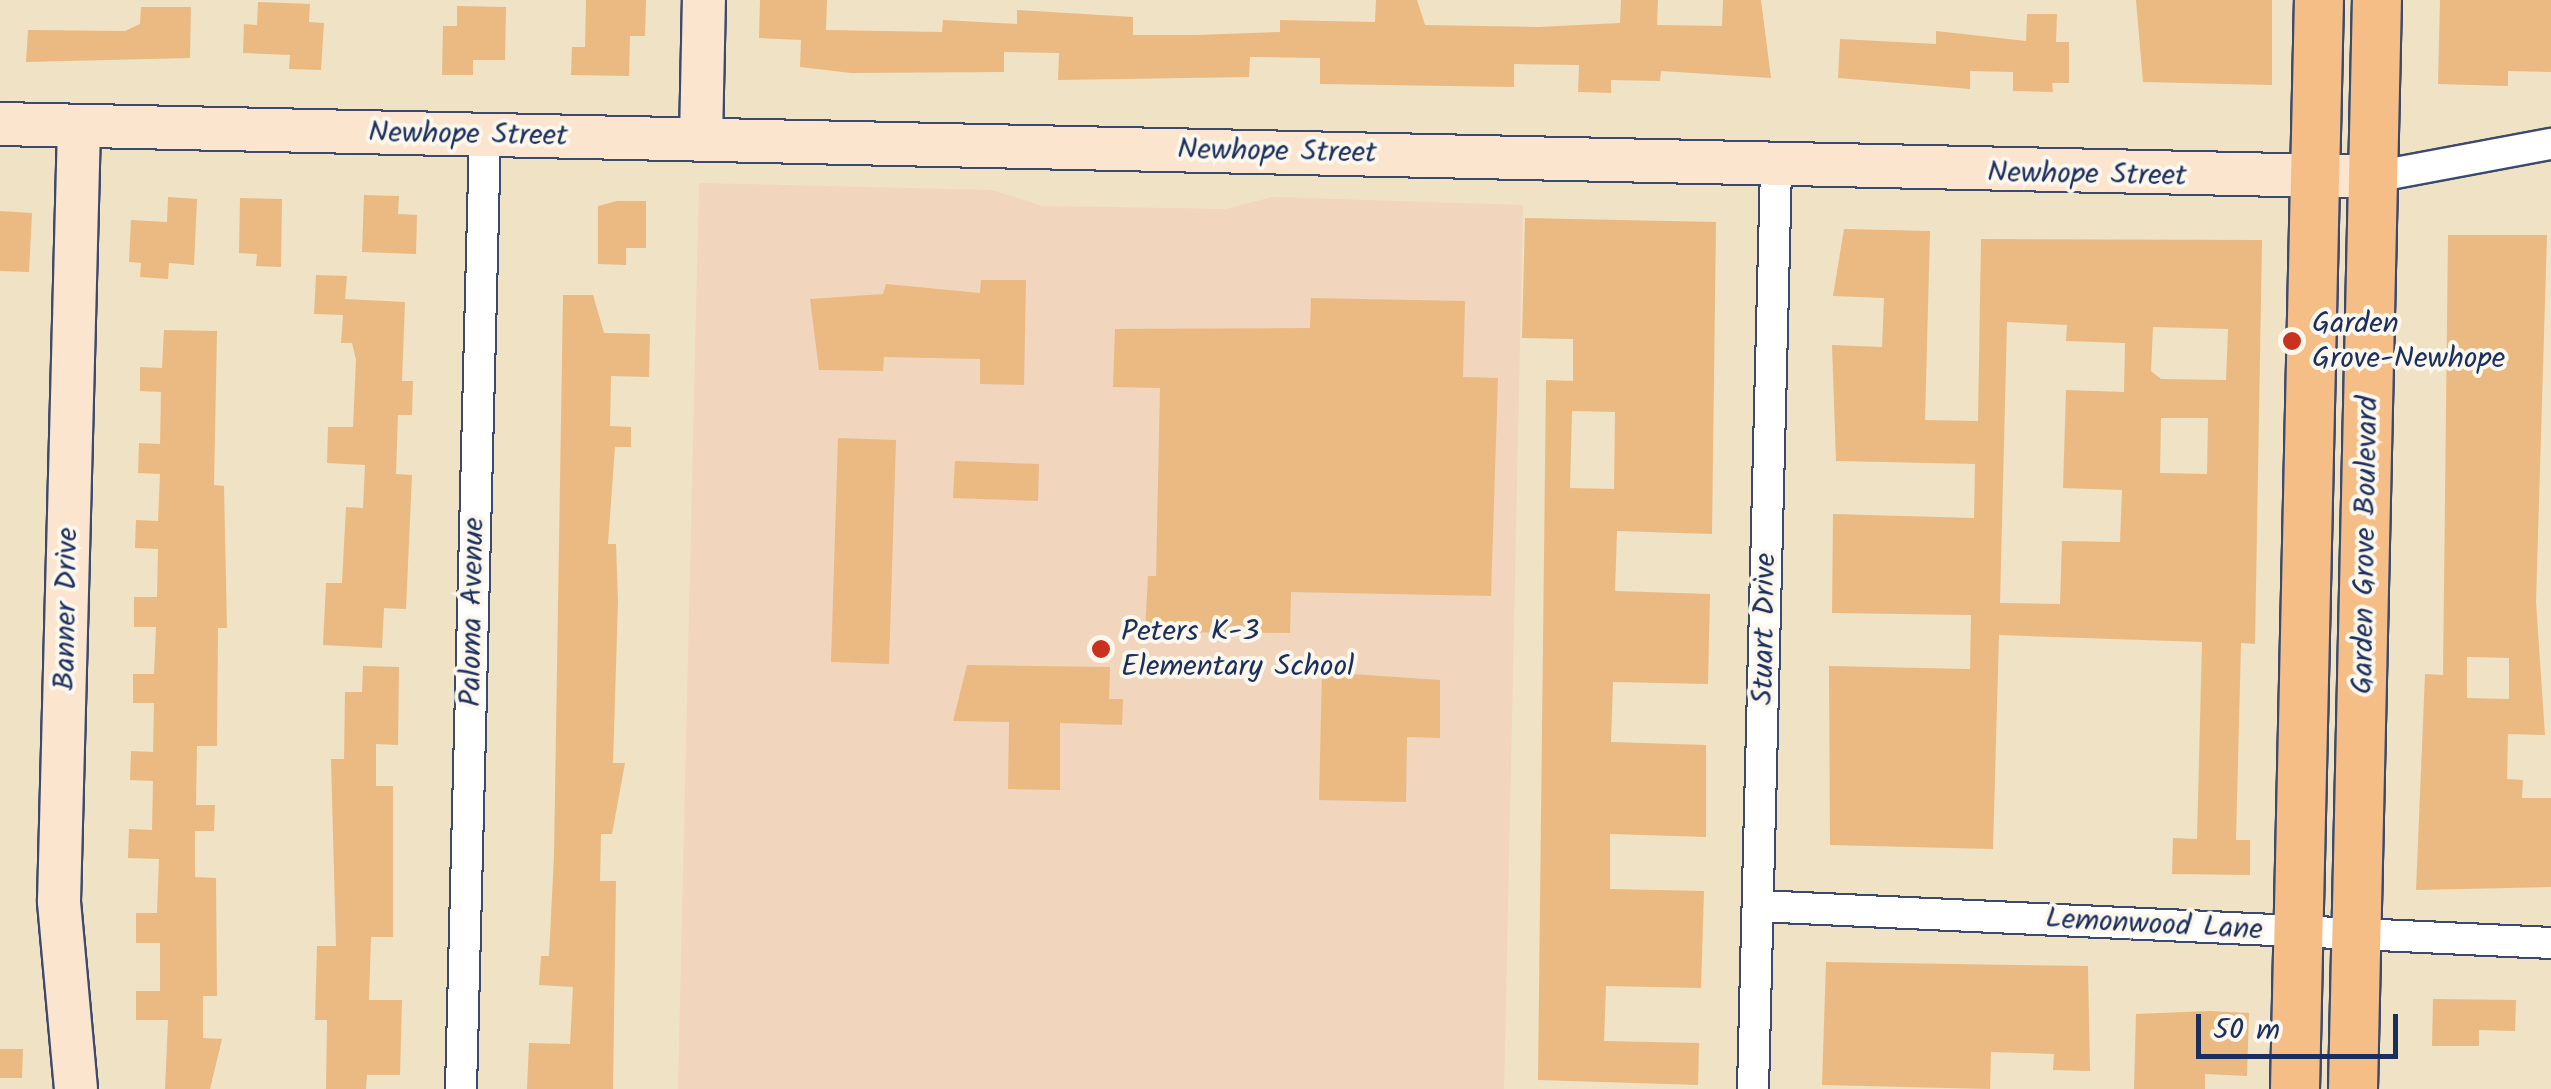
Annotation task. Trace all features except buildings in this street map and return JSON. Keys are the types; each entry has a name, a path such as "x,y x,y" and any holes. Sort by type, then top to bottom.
{"main road":[{"name":"Garden Grove Boulevard","path":"2296,1089 2320,0"},
{"name":"Garden Grove Boulevard","path":"2353,1089 2377,0"}],"street":[{"path":"702,140 704,0"},
{"name":"Newhope Street","path":"0,124 1776,169 2316,178 2374,178 2551,144"},
{"name":"Banner Drive","path":"76,1089 60,900 79,127"},
{"name":"Paloma Avenue","path":"461,1089 485,136"},
{"name":"Stuart Drive","path":"1754,1089 1776,169"},
{"name":"Lemonwood Lane","path":"1758,906 2551,943"}],"shaded area":[{"name":"Peters K-3 Elementary School","path":"699,183 992,190 1043,206 1226,209 1272,197 1523,205 1504,1089 678,1089"}],"place":[{"name":"Garden Grove-Newhope","path":"2292,341"},
{"name":"Peters K-3 Elementary School","path":"1101,649"}]}
